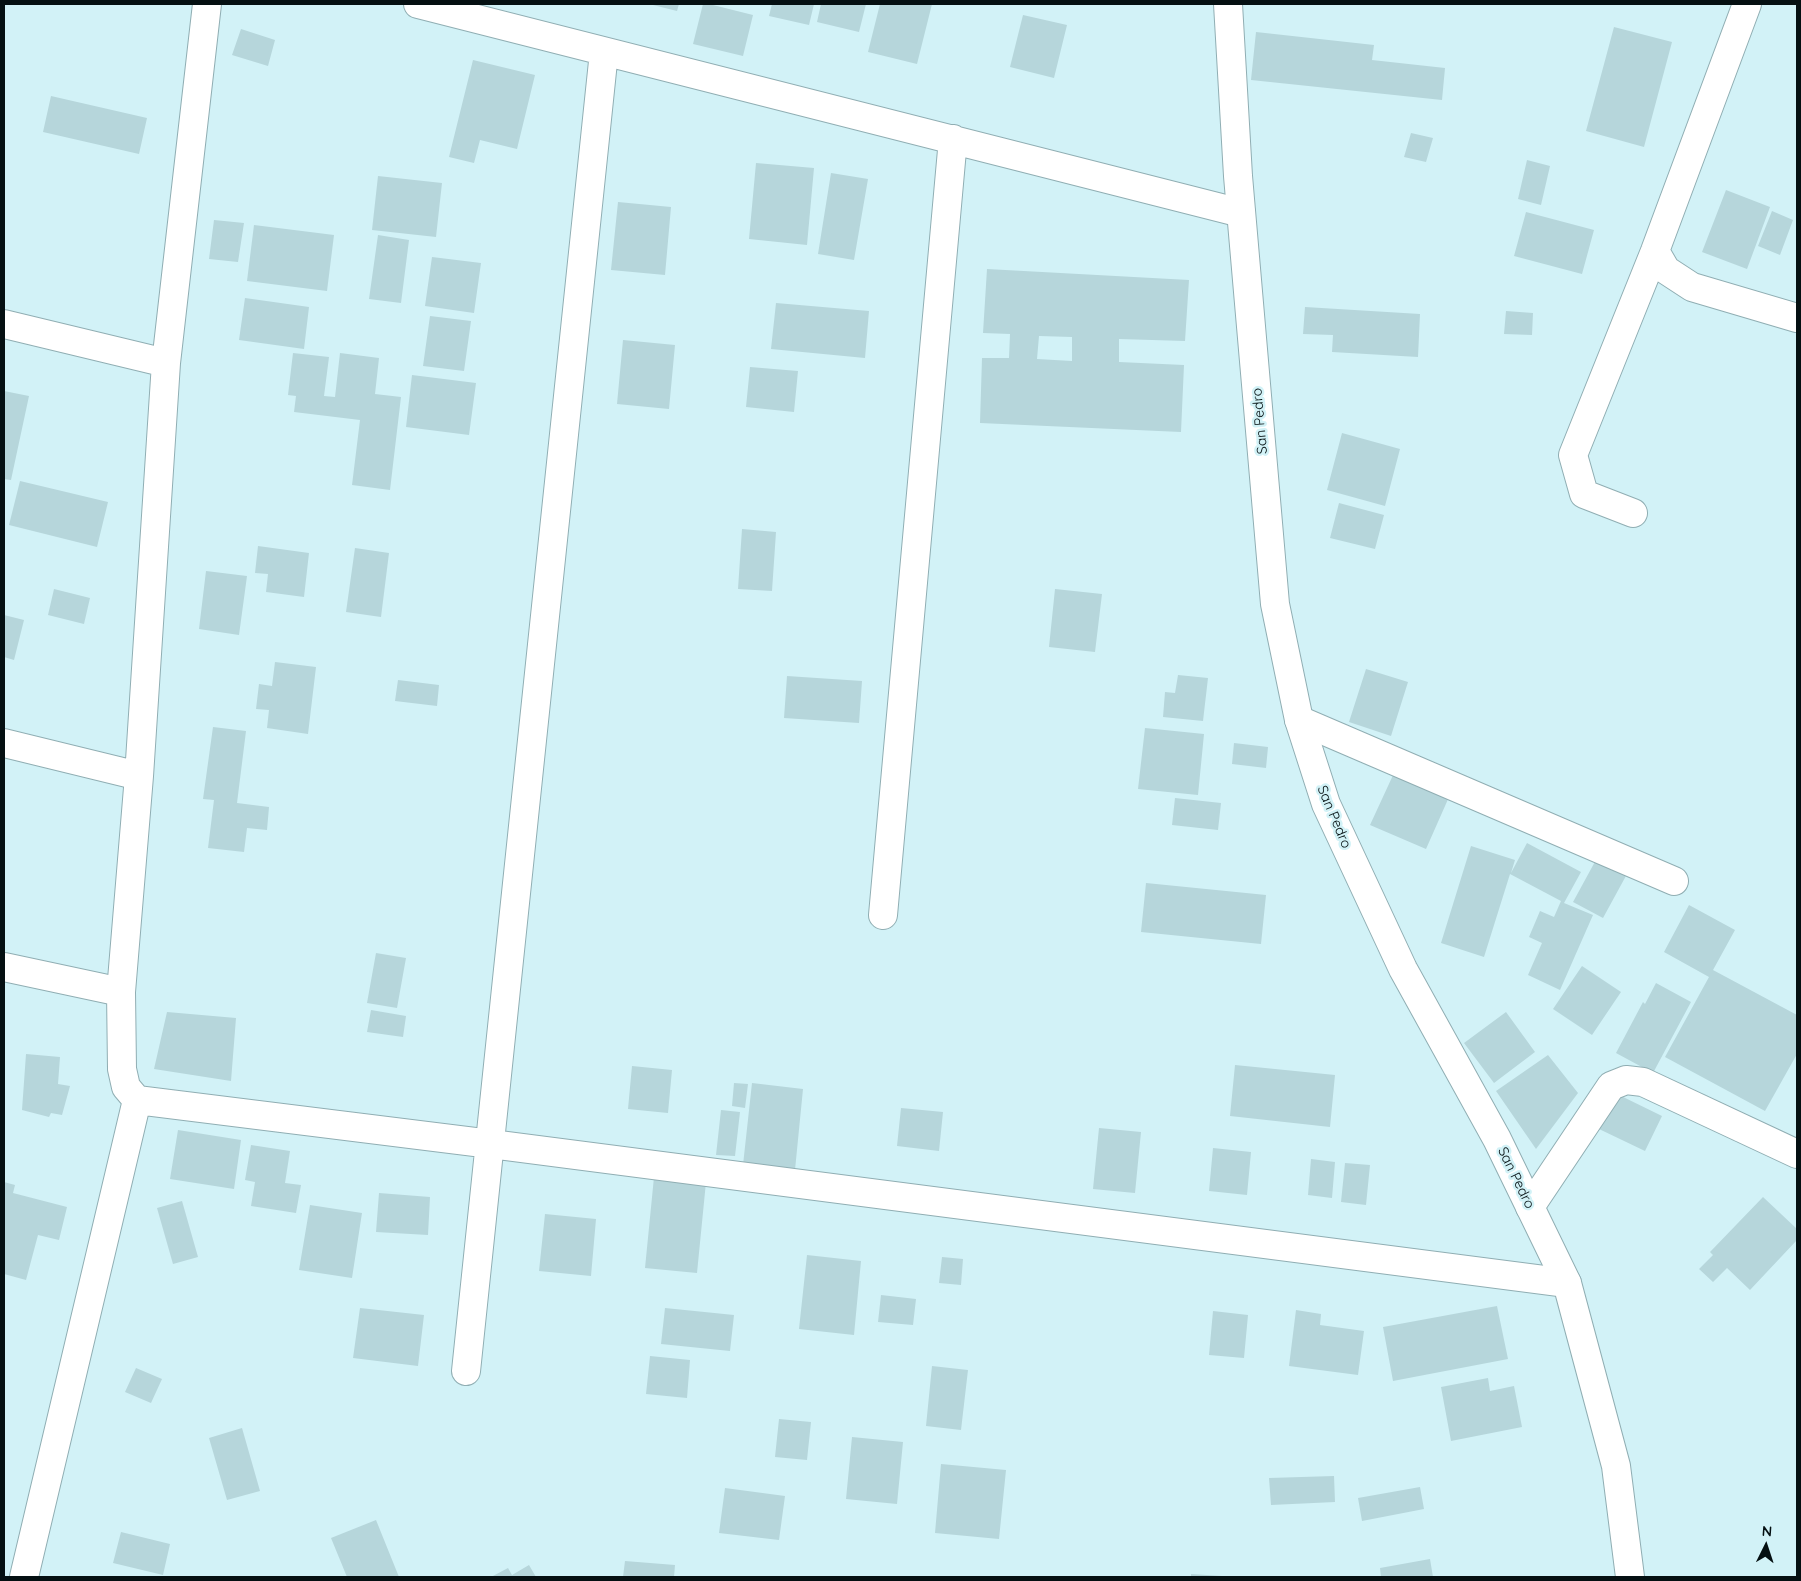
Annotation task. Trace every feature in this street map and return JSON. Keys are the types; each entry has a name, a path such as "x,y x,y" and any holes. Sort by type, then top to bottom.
{"street":[{"path":"208,4 166,363 139,776 121,992 122,1069 126,1087 137,1100 1567,1283"},
{"path":"418,4 1242,213"},
{"name":"San Pedro","path":"1228,4 1242,213 1275,604 1299,720 1326,804 1403,969 1497,1139 1567,1283 1616,1466 1630,1577"},
{"path":"1633,513 1584,494 1573,455 1655,251 1747,4"},
{"path":"466,1371 604,52"},
{"path":"883,915 953,139"},
{"path":"1655,251 1666,270 1692,287 1797,318"},
{"path":"4,324 166,363"},
{"path":"1299,720 1674,881"},
{"path":"4,743 139,776"},
{"path":"4,967 121,992"},
{"path":"1530,1207 1610,1086 1626,1080 1643,1082 1797,1154"},
{"path":"24,1577 137,1100"}],"building":[{"path":"649,4 679,4 677,11"},
{"path":"703,4 753,15 743,56 693,44"},
{"path":"772,4 814,4 809,25 769,16"},
{"path":"821,4 866,4 859,32 817,22"},
{"path":"880,4 932,4 917,64 868,52"},
{"path":"1023,15 1067,25 1054,78 1010,67"},
{"path":"1614,27 1672,42 1644,147 1586,131"},
{"path":"241,29 275,40 268,66 232,55"},
{"path":"1256,32 1374,45 1372,60 1445,68 1442,100 1251,80"},
{"path":"473,60 535,75 517,149 480,140 474,163 449,157"},
{"path":"51,96 147,118 139,154 43,132"},
{"path":"1411,133 1433,138 1426,162 1404,157"},
{"path":"1527,160 1550,166 1541,205 1518,199"},
{"path":"756,163 814,168 807,245 749,239"},
{"path":"831,173 868,179 854,260 818,254"},
{"path":"378,176 442,183 436,237 372,230"},
{"path":"1726,190 1770,207 1747,269 1702,252"},
{"path":"618,202 671,207 665,275 611,270"},
{"path":"1772,211 1793,220 1780,255 1758,246"},
{"path":"1526,212 1594,230 1582,274 1514,256"},
{"path":"214,220 244,223 238,262 209,259"},
{"path":"254,225 334,235 327,291 247,281"},
{"path":"378,235 409,240 401,303 369,299"},
{"path":"432,257 481,263 474,313 425,306"},
{"path":"987,269 1189,280 1185,341 1119,339 1119,362 1184,365 1181,432 980,423 982,358 1009,358 1010,334 983,333","holes":["1039,336 1072,337 1072,361 1037,359"]},
{"path":"245,298 309,307 304,349 239,340"},
{"path":"776,303 869,311 865,358 771,349"},
{"path":"1305,307 1420,314 1418,357 1332,352 1333,335 1303,334"},
{"path":"1506,311 1533,313 1532,335 1504,334"},
{"path":"430,316 471,321 464,371 423,366"},
{"path":"623,340 675,345 669,409 617,404"},
{"path":"293,353 329,357 324,396 335,397 340,353 379,358 375,394 401,397 390,490 352,485 360,420 294,412 296,396 288,395"},
{"path":"750,367 798,371 794,412 746,407"},
{"path":"412,375 476,383 469,435 406,427"},
{"path":"4,391 29,396 11,480 4,479"},
{"path":"1342,433 1400,449 1385,506 1327,490"},
{"path":"20,481 108,502 97,547 9,525"},
{"path":"1339,503 1384,515 1375,549 1330,538"},
{"path":"742,529 776,532 772,591 738,589"},
{"path":"258,546 309,553 304,597 266,592 268,574 255,573"},
{"path":"355,548 389,553 381,617 346,612"},
{"path":"206,571 247,576 239,635 199,629"},
{"path":"54,589 90,598 84,624 48,615"},
{"path":"1055,589 1102,594 1095,652 1049,647"},
{"path":"4,615 24,620 14,660 4,657"},
{"path":"275,662 316,667 308,734 267,728 269,710 256,709 259,684 272,686"},
{"path":"1366,669 1408,682 1391,736 1349,722"},
{"path":"1178,675 1208,678 1203,721 1163,717 1165,692 1175,693"},
{"path":"787,676 862,681 859,723 784,718"},
{"path":"398,680 439,685 437,706 395,701"},
{"path":"213,727 246,731 237,803 269,807 267,830 247,828 244,852 208,848 214,800 203,799"},
{"path":"1145,728 1204,734 1198,795 1138,789"},
{"path":"1234,743 1268,747 1266,768 1232,764"},
{"path":"1394,773 1449,797 1426,849 1370,825"},
{"path":"1175,798 1221,803 1218,830 1172,825"},
{"path":"1527,843 1581,872 1564,903 1593,915 1560,990 1528,975 1542,943 1529,937 1540,911 1554,917 1561,901 1510,874 1484,957 1441,943 1471,846 1515,860 1511,873"},
{"path":"1597,858 1627,874 1603,918 1573,902"},
{"path":"1146,883 1266,895 1261,944 1141,932"},
{"path":"1689,905 1735,930 1713,970 1797,1015 1797,1054 1765,1111 1665,1057 1709,977 1664,952"},
{"path":"376,953 406,958 397,1008 367,1003"},
{"path":"1582,966 1621,992 1592,1035 1553,1009"},
{"path":"1656,983 1691,1002 1653,1073 1616,1053 1643,1002 1645,1004"},
{"path":"371,1010 406,1016 403,1037 367,1032"},
{"path":"167,1012 236,1018 231,1081 154,1069"},
{"path":"1506,1012 1535,1052 1494,1083 1464,1043"},
{"path":"26,1054 60,1057 58,1084 70,1086 62,1115 51,1113 49,1117 22,1110"},
{"path":"1548,1055 1578,1093 1536,1149 1496,1091"},
{"path":"1235,1065 1335,1075 1330,1127 1230,1116"},
{"path":"632,1066 672,1070 668,1113 628,1109"},
{"path":"734,1083 748,1084 745,1108 732,1106"},
{"path":"752,1083 803,1089 795,1170 743,1165"},
{"path":"1617,1094 1662,1116 1645,1151 1599,1129"},
{"path":"901,1108 943,1112 939,1151 897,1146"},
{"path":"721,1110 740,1112 735,1156 716,1155"},
{"path":"1099,1128 1141,1132 1135,1193 1093,1189"},
{"path":"178,1130 241,1140 234,1189 170,1179"},
{"path":"251,1145 290,1151 285,1183 301,1185 296,1213 251,1206 255,1182 245,1180"},
{"path":"1213,1148 1251,1152 1247,1195 1209,1191"},
{"path":"1311,1159 1335,1162 1332,1198 1308,1195"},
{"path":"1345,1163 1370,1165 1366,1205 1341,1202"},
{"path":"654,1177 706,1182 697,1273 645,1268"},
{"path":"4,1182 15,1185 13,1193 67,1207 59,1240 38,1235 26,1280 4,1274"},
{"path":"379,1193 430,1197 428,1235 376,1232"},
{"path":"1763,1197 1797,1229 1797,1240 1750,1290 1727,1268 1713,1282 1699,1269 1713,1255 1710,1252"},
{"path":"182,1201 198,1257 173,1264 157,1208"},
{"path":"310,1205 362,1213 352,1278 299,1270"},
{"path":"545,1214 596,1219 591,1276 539,1271"},
{"path":"807,1255 861,1261 854,1335 799,1329"},
{"path":"942,1257 963,1259 961,1285 939,1283"},
{"path":"881,1295 916,1299 913,1325 878,1322"},
{"path":"1497,1306 1508,1359 1393,1381 1383,1327"},
{"path":"360,1308 424,1315 418,1366 353,1358"},
{"path":"665,1308 734,1315 730,1351 661,1344"},
{"path":"1296,1310 1321,1314 1320,1325 1364,1331 1358,1375 1289,1366"},
{"path":"1213,1311 1248,1315 1244,1358 1209,1355"},
{"path":"650,1356 690,1360 687,1398 646,1394"},
{"path":"932,1366 968,1370 961,1430 926,1426"},
{"path":"136,1368 162,1379 151,1403 125,1392"},
{"path":"1488,1378 1490,1391 1514,1386 1522,1427 1451,1441 1441,1387"},
{"path":"779,1419 811,1422 807,1460 775,1457"},
{"path":"242,1428 260,1491 227,1500 209,1438"},
{"path":"852,1437 903,1442 897,1504 846,1499"},
{"path":"941,1464 1006,1470 999,1539 935,1533"},
{"path":"1334,1476 1335,1502 1271,1505 1269,1478"},
{"path":"1420,1487 1424,1509 1362,1521 1358,1498"},
{"path":"725,1488 785,1496 779,1540 719,1533"},
{"path":"376,1520 399,1577 347,1577 331,1538"},
{"path":"121,1532 170,1544 163,1575 113,1563"},
{"path":"1430,1559 1433,1577 1381,1577 1380,1568"},
{"path":"625,1561 675,1565 674,1577 623,1577"},
{"path":"529,1565 536,1577 491,1577 508,1568 512,1575"},
{"path":"1191,1574 1222,1576 1222,1577 1191,1577"}]}
